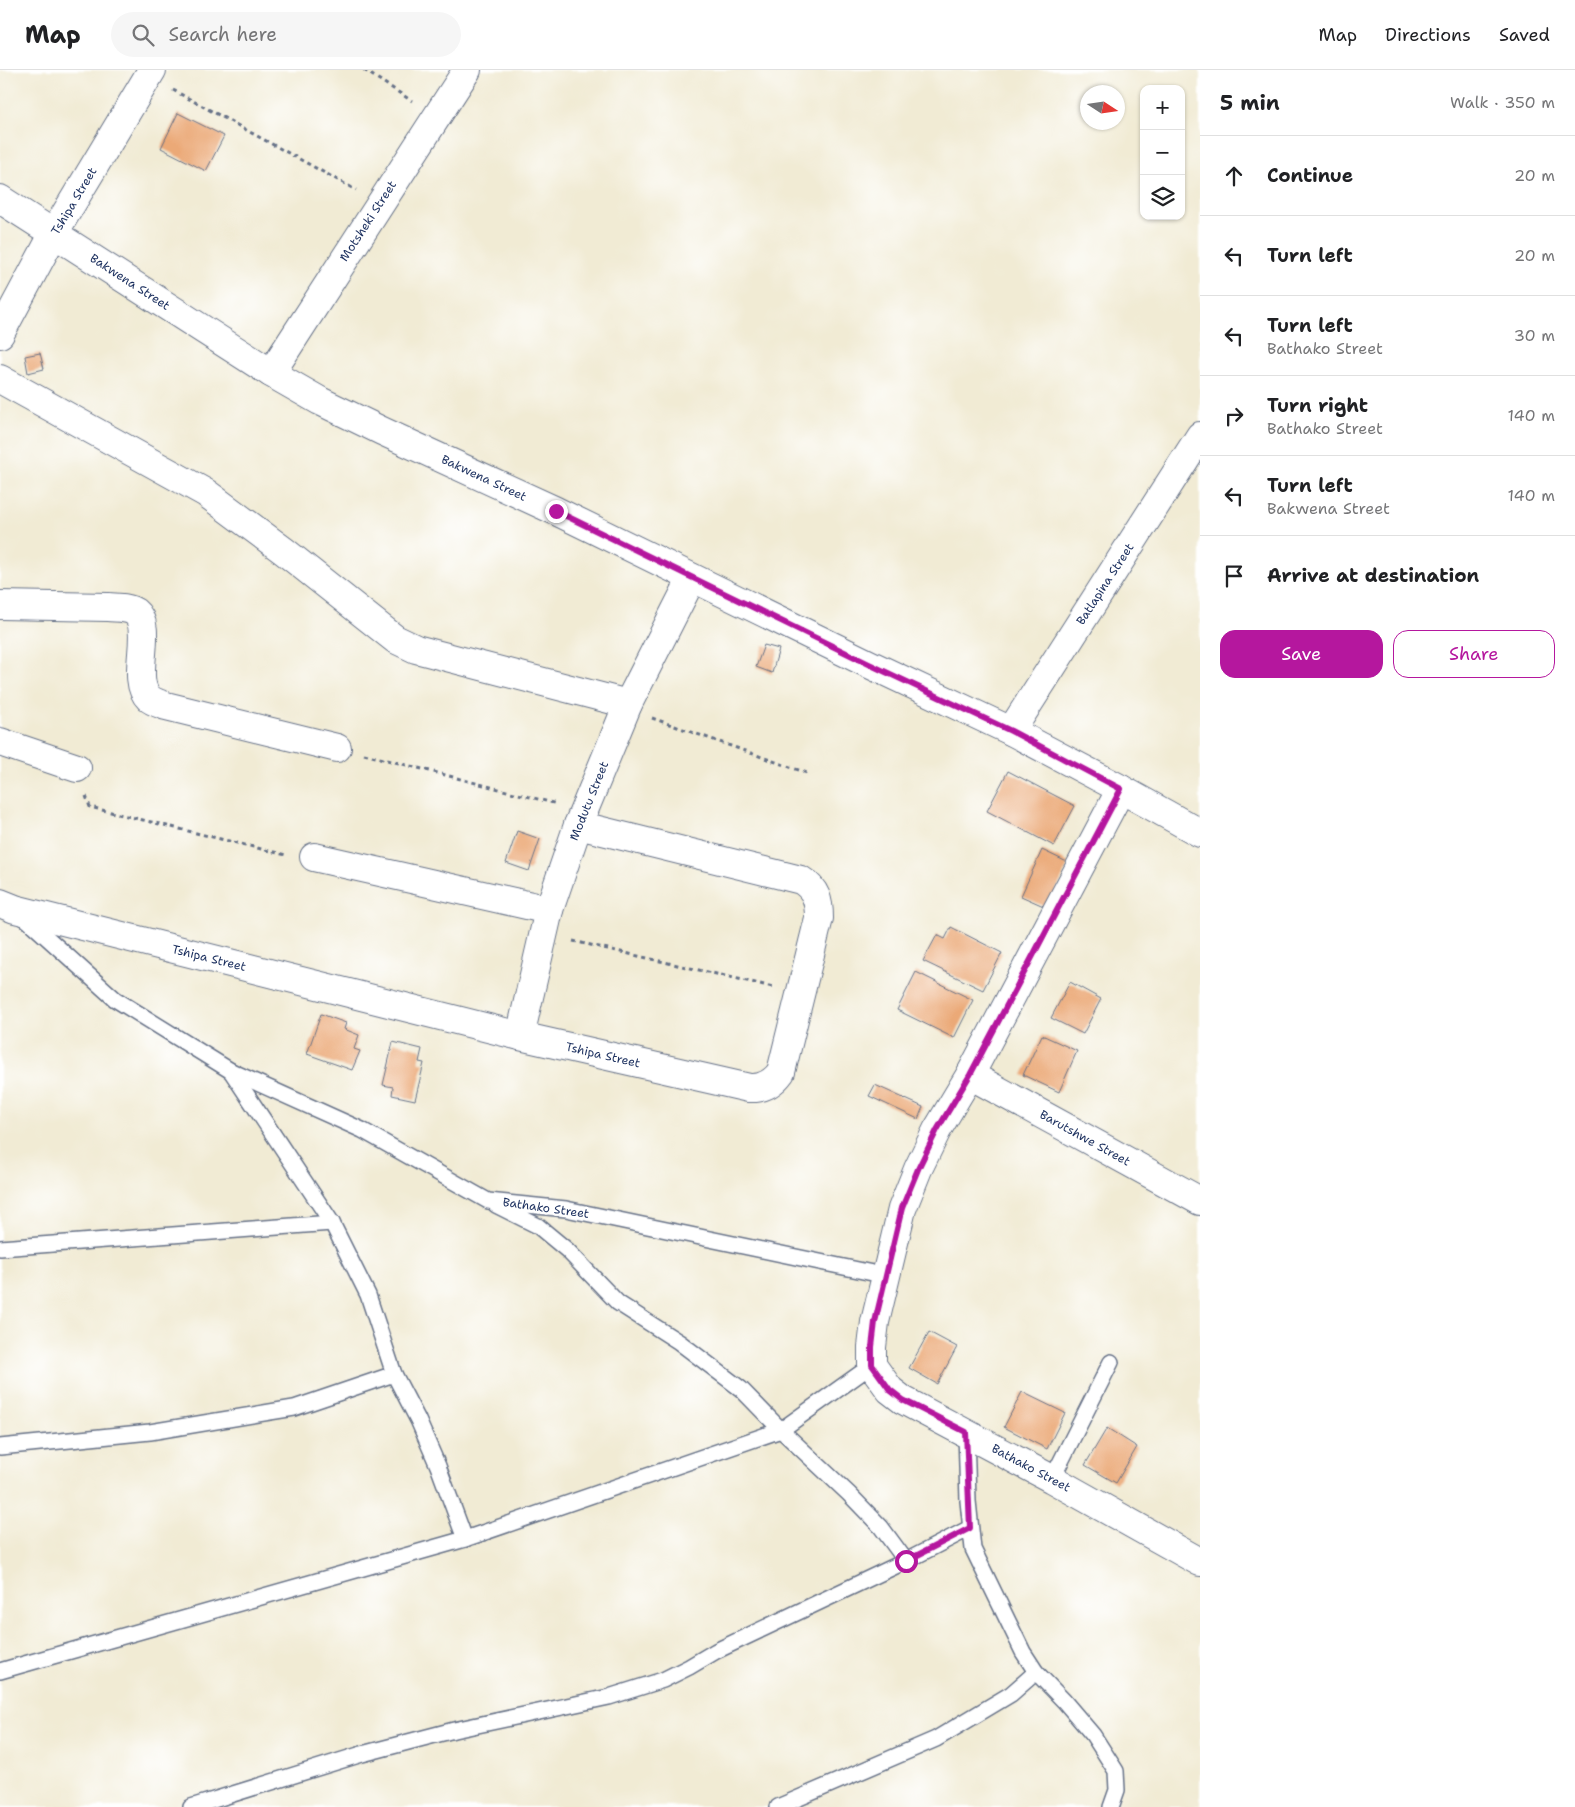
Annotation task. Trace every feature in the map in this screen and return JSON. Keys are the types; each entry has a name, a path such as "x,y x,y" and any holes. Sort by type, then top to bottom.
{"street":[{"name":"Motsheki Street","path":"271,373 467,70"},
{"name":"Tshipa Street","path":"0,334 54,233 150,73"},
{"name":"Bakwena Street","path":"0,199 271,373 320,401 556,511 1011,731 1200,833"},
{"path":"0,379 206,493 284,551 394,639 416,648 627,707"},
{"name":"Batlapina Street","path":"1011,731 1200,436"},
{"name":"Modutu Street","path":"520,1036 547,922 581,818 627,707 692,578"},
{"path":"0,605 108,607 125,608 135,612 143,625 142,688 151,700 166,706 337,748"},
{"path":"0,742 77,768"},
{"path":"872,1365 875,1322 902,1208 918,1169 937,1130 970,1075 1121,789"},
{"name":"Tshipa Street","path":"7,906 520,1036 749,1088 760,1088 770,1083 781,1072 819,918 817,898 809,885 801,880 581,818"},
{"path":"314,857 547,922"},
{"name":"Barutshwe Street","path":"970,1075 1200,1201"},
{"name":"Bathako Street","path":"872,1365 890,1390 903,1400 966,1432 1200,1562"}],"lane":[{"name":"Bathako Street","path":"7,906 115,1000 231,1070 362,1130 488,1201 566,1209 887,1276"},
{"path":"231,1070 332,1223 368,1295 394,1374 425,1435 465,1539"},
{"path":"488,1201 538,1226 567,1250 618,1302 679,1342 741,1389 881,1527 906,1561"},
{"path":"0,1248 332,1223"},
{"path":"1052,1479 1111,1362"},
{"path":"0,1671 465,1539 781,1430 872,1365"},
{"path":"0,1447 150,1432 294,1408 394,1374"},
{"path":"966,1432 970,1528 973,1549 1023,1652 1036,1672 1064,1701 1092,1735 1116,1771 1117,1790 1111,1807"},
{"path":"191,1807 362,1754 454,1730 609,1697 663,1680 716,1650 906,1561 970,1528"},
{"path":"778,1807 936,1739 1011,1694 1036,1672"}],"path":[{"path":"364,70 436,116"},
{"path":"150,73 380,203"},
{"path":"627,707 807,772"},
{"path":"337,748 581,818"},
{"path":"77,768 90,807 295,857 314,857"},
{"path":"547,922 801,994"}],"building":[{"path":"178,113 224,136 206,171 161,148"},
{"path":"40,353 44,369 28,373 25,356"},
{"path":"764,645 779,649 772,673 756,667"},
{"path":"1008,771 1075,806 1054,846 987,811"},
{"path":"517,831 540,839 529,871 506,863"},
{"path":"1042,850 1069,863 1048,908 1021,896"},
{"path":"951,927 1002,953 983,990 923,961 937,935 945,939"},
{"path":"916,972 973,1000 954,1038 897,1010"},
{"path":"1070,982 1101,999 1083,1034 1051,1018"},
{"path":"321,1014 346,1023 344,1029 359,1035 354,1049 360,1051 352,1070 307,1054"},
{"path":"1042,1035 1077,1051 1059,1092 1023,1075"},
{"path":"393,1042 422,1049 419,1062 424,1063 415,1100 392,1095 393,1087 383,1085"},
{"path":"875,1085 923,1107 918,1119 869,1096"},
{"path":"929,1332 957,1347 937,1384 909,1368"},
{"path":"1022,1392 1065,1413 1047,1449 1004,1427"},
{"path":"1107,1428 1137,1447 1116,1483 1085,1465"}],"route":[{"path":"556,511 1011,731 1121,789 970,1075 937,1130 902,1208 875,1322 872,1347 874,1360 872,1365 890,1390 903,1400 966,1432 970,1528 906,1561"}]}
